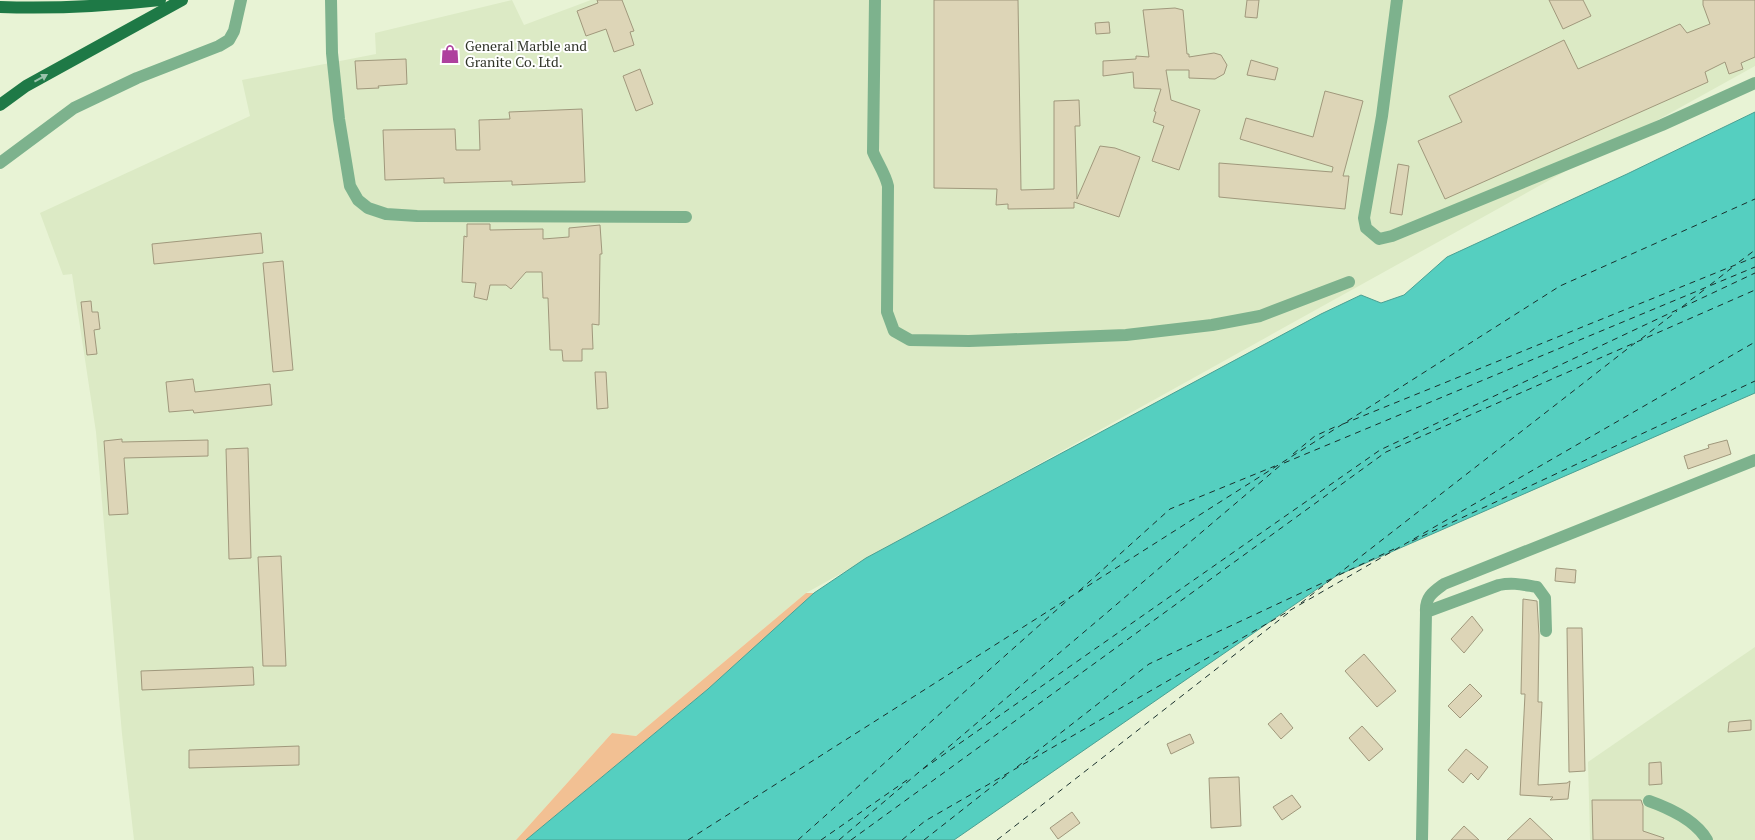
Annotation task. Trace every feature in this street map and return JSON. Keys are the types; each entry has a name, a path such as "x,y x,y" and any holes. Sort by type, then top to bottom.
{"main road":[{"path":"0,7 54,7 160,0"},
{"path":"0,105 26,86 182,0"}],"street":[{"path":"0,163 74,108 136,78 229,40 234,31 241,0"},
{"path":"331,0 332,53 339,119 350,186 358,200 368,208 386,214 417,216 686,217"},
{"path":"875,0 873,152 886,177 888,186 887,312 894,330 910,340 969,341 1126,334 1212,325 1260,316 1349,282"},
{"path":"1397,0 1382,116 1364,218 1366,228 1379,239 1392,236 1437,218 1662,125 1755,83"},
{"path":"1422,840 1426,604 1428,596 1444,584 1755,460"},
{"path":"1426,612 1500,585 1516,583 1537,587 1545,598 1546,631"},
{"path":"1649,801 1670,809 1686,820 1707,840"}],"shaded area":[{"path":"512,0 524,25 591,0 1755,0 1755,66 806,593 636,736 612,733 516,840 134,840 122,734 96,432 72,274 63,275 40,213 250,116 242,80 376,54 375,33"},
{"path":"806,593 814,593 708,689 526,840 516,840 612,733 636,736"},
{"path":"1755,647 1755,840 1590,840 1588,762"}],"water":[{"path":"1755,112 1755,393 1336,576 954,840 526,840 708,689 814,593 866,558 1321,314 1361,295 1381,303 1404,295 1447,257 1627,174"}],"building":[{"path":"597,0 622,0 634,31 630,32 634,45 614,52 606,29 586,36 577,11 598,3"},
{"path":"934,0 1018,0 1021,190 1054,189 1054,101 1079,100 1080,126 1075,126 1077,199 1100,146 1115,148 1140,157 1119,217 1074,202 1074,208 1008,209 1008,204 996,205 997,189 934,188"},
{"path":"1247,0 1259,0 1257,18 1245,17"},
{"path":"1549,0 1583,0 1591,16 1563,29"},
{"path":"1703,0 1755,0 1755,57 1741,63 1743,69 1729,74 1725,62 1705,72 1708,82 1445,199 1418,141 1462,122 1449,96 1564,40 1578,69 1680,24 1687,33 1710,24"},
{"path":"1175,8 1183,10 1187,54 1189,54 1189,57 1214,53 1221,55 1227,65 1224,74 1215,79 1189,78 1189,70 1166,70 1171,100 1200,110 1179,170 1152,161 1164,126 1153,122 1156,112 1154,111 1161,89 1134,88 1133,72 1103,76 1103,61 1136,59 1136,56 1149,57 1143,10"},
{"path":"1109,22 1110,33 1096,34 1095,23"},
{"path":"406,59 407,84 357,89 355,61"},
{"path":"1251,60 1278,68 1275,80 1247,75"},
{"path":"640,69 653,104 636,111 623,76"},
{"path":"1325,91 1363,101 1343,176 1349,176 1345,209 1219,197 1219,163 1332,172 1333,167 1240,139 1246,118 1313,137"},
{"path":"582,109 585,182 512,185 512,181 444,183 444,178 385,180 383,130 455,129 456,150 480,150 479,120 510,119 509,112"},
{"path":"1398,164 1409,166 1402,215 1390,213"},
{"path":"467,224 490,224 490,230 543,229 543,239 569,237 569,228 600,225 602,254 600,254 599,325 592,324 593,349 582,349 582,361 563,361 562,350 550,350 548,298 543,298 542,272 526,272 511,289 506,285 490,285 487,300 474,297 476,283 462,282 464,236 467,237"},
{"path":"261,233 263,253 154,264 152,244"},
{"path":"283,261 293,370 273,372 263,263"},
{"path":"91,301 92,312 98,312 100,329 94,330 97,354 87,355 81,302"},
{"path":"595,372 606,372 608,408 597,409"},
{"path":"193,379 195,392 270,384 272,405 194,413 193,410 169,412 166,382"},
{"path":"122,439 122,442 208,440 208,456 124,458 128,514 109,515 104,441"},
{"path":"1727,440 1731,454 1688,469 1684,456 1709,448 1708,445"},
{"path":"248,448 251,558 229,559 226,449"},
{"path":"281,556 286,666 263,666 258,557"},
{"path":"1556,568 1576,570 1575,583 1555,581"},
{"path":"1523,599 1537,601 1539,635 1538,702 1542,702 1538,785 1567,783 1570,781 1568,799 1550,800 1553,797 1520,795 1525,694 1521,694"},
{"path":"1472,616 1483,630 1464,653 1451,639"},
{"path":"1567,628 1582,628 1585,771 1569,772"},
{"path":"1364,654 1396,691 1377,707 1345,671"},
{"path":"253,667 254,685 142,690 141,671"},
{"path":"1470,684 1482,696 1460,718 1448,706"},
{"path":"1281,713 1293,728 1281,739 1268,724"},
{"path":"1751,720 1751,730 1728,732 1729,722"},
{"path":"1362,726 1383,749 1369,761 1349,738"},
{"path":"1190,734 1194,743 1171,754 1167,744"},
{"path":"299,746 299,765 189,768 189,750"},
{"path":"1466,749 1488,767 1478,780 1471,773 1463,783 1448,770"},
{"path":"1661,762 1662,784 1649,785 1649,763"},
{"path":"1239,777 1241,826 1211,828 1209,778"},
{"path":"1292,795 1301,807 1282,820 1273,807"},
{"path":"1592,800 1641,800 1643,806 1643,831 1664,838 1663,840 1593,840"},
{"path":"1072,812 1080,823 1058,839 1050,828"},
{"path":"1530,818 1553,840 1507,840"},
{"path":"1464,826 1479,840 1451,840"}],"ferry route":[{"path":"688,840 1560,286 1755,199"},
{"path":"1739,262 1755,250"},
{"path":"1343,424 1755,257"},
{"path":"1710,285 1734,266"},
{"path":"1284,463 1755,267"},
{"path":"923,769 1380,450 1755,273"},
{"path":"1682,307 1705,289"},
{"path":"851,840 1386,452 1755,290"},
{"path":"1641,339 1677,311"},
{"path":"902,840 925,821 1755,342"},
{"path":"1301,603 1635,343"},
{"path":"1412,541 1755,381"},
{"path":"1293,454 1315,436 1337,426"},
{"path":"839,840 1282,464"},
{"path":"1079,591 1170,509 1275,466"},
{"path":"1339,575 1394,549"},
{"path":"1017,767 1149,664 1331,579"},
{"path":"798,840 1070,598"},
{"path":"997,840 1292,610"},
{"path":"924,840 1008,774"},
{"path":"821,840 910,778"}],"place":[{"name":"General Marble and Granite Co. Ltd.","path":"450,54"}]}
